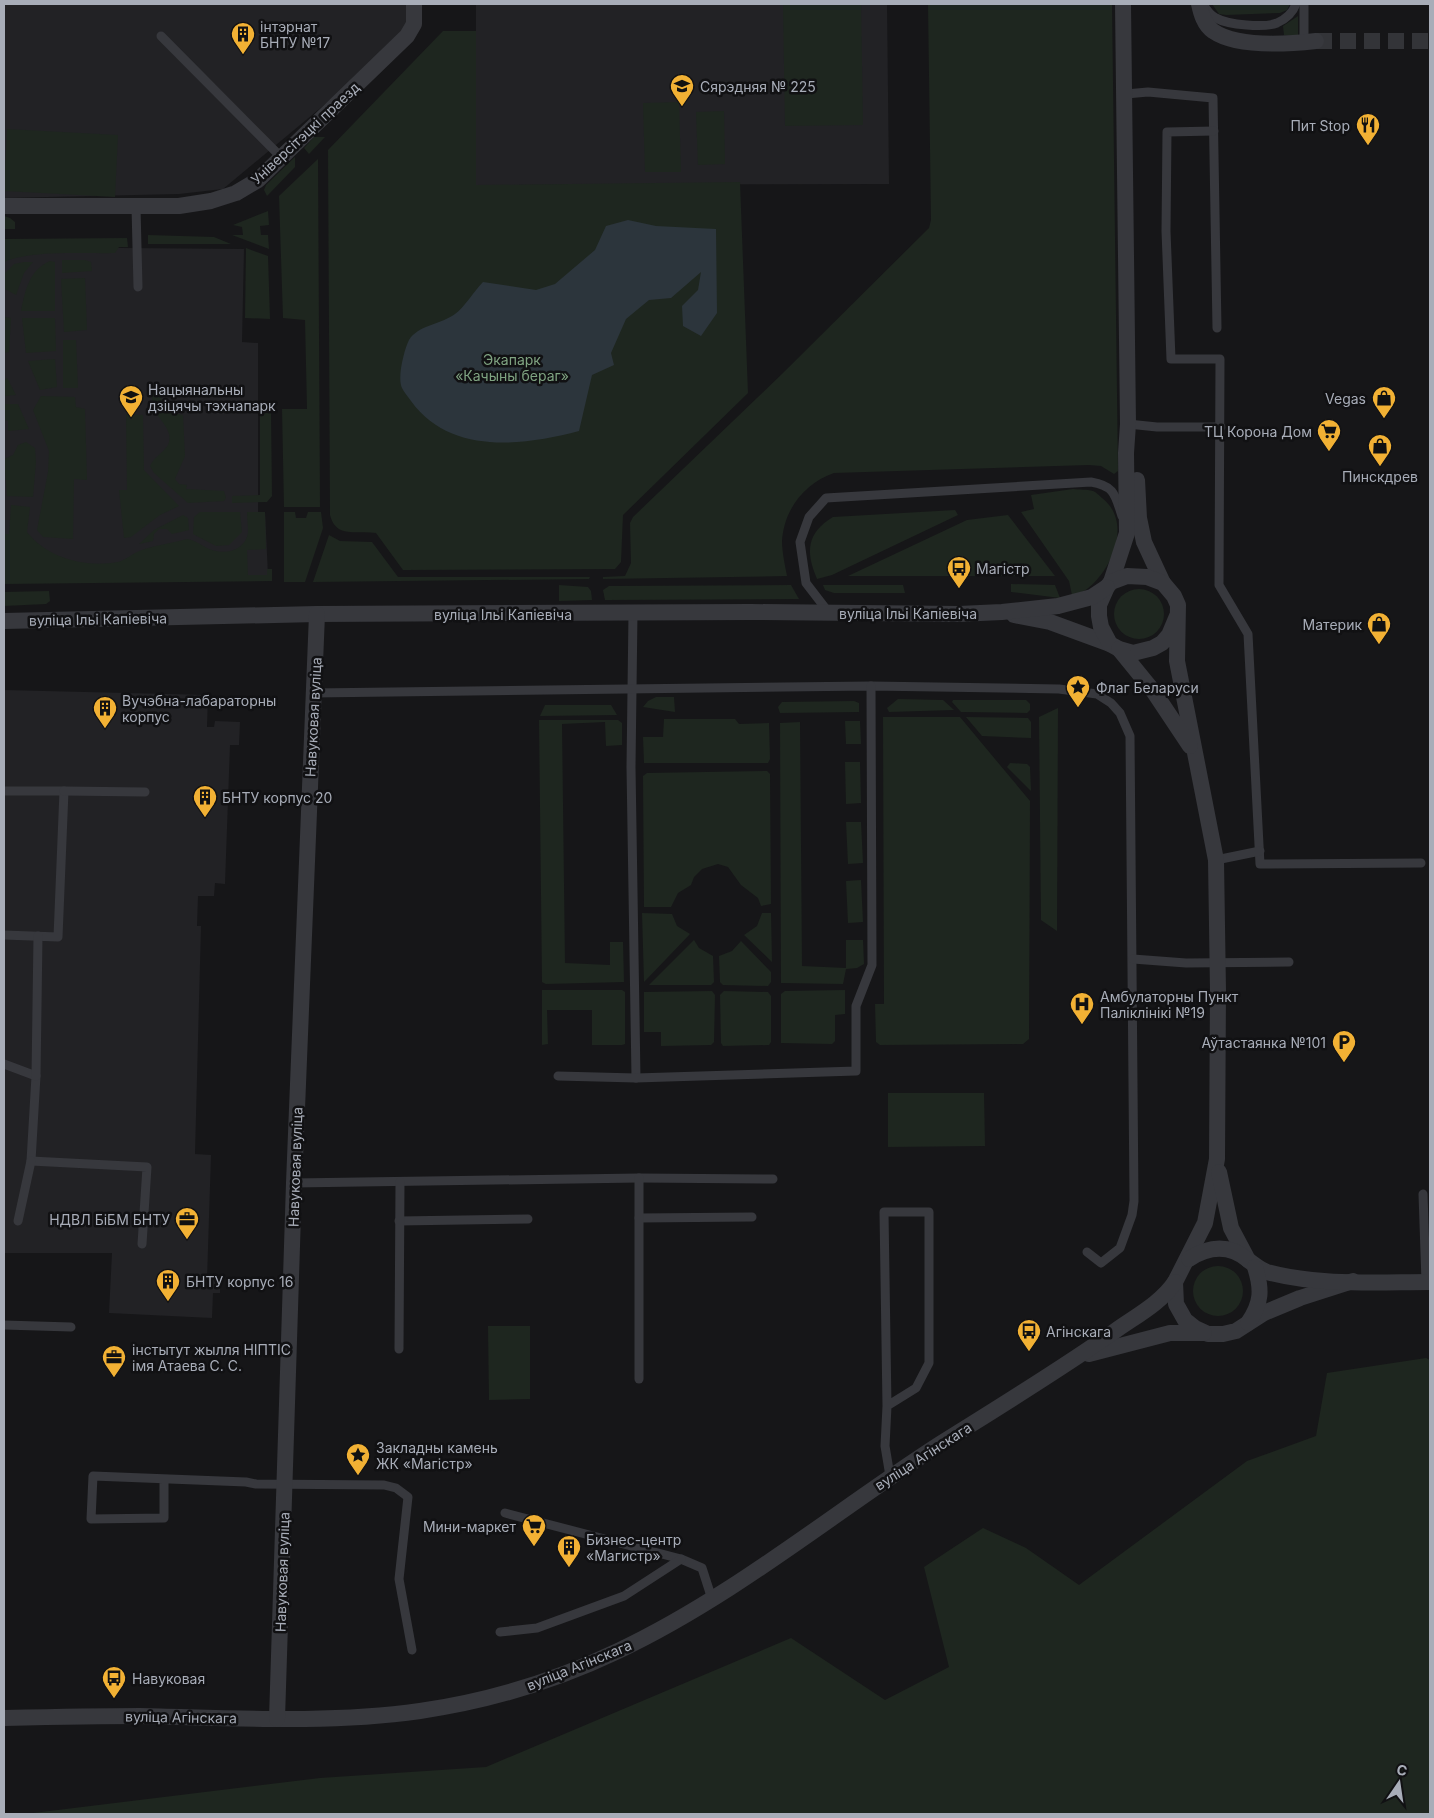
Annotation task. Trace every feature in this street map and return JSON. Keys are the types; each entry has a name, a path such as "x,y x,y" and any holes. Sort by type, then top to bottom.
{"street":[{"name":"Універсітэцкі праезд","path":"4,206 136,207 203,202 236,193 258,180 282,158 407,36 414,24 414,4"},
{"path":"1123,4 1126,94 1127,533 1109,584 1099,605 1099,616 1101,627 1114,647 1173,719 1194,754 1198,769"},
{"path":"1199,4 1205,22 1211,30 1221,36 1245,42 1310,42"},
{"path":"1128,424 1136,451 1139,518 1144,542 1163,583 1178,605 1177,661 1216,860 1218,962 1217,1159 1207,1214 1189,1259"},
{"path":"1109,584 1137,575 1163,583"},
{"name":"вуліца Ільі Капіевіча","path":"4,621 317,614 1002,612 1071,603 1092,597 1109,584"},
{"name":"вуліца Ільі Капіевіча","path":"1002,612 1050,622 1114,647"},
{"name":"Навуковая вуліца","path":"277,1720 286,1483 294,1182 317,614"},
{"path":"1114,647 1133,653 1153,648 1169,635 1177,616"},
{"path":"1217,1159 1231,1228 1251,1263 1260,1286 1260,1299 1256,1312 1248,1322"},
{"path":"1353,1281 1300,1298 1248,1322 1236,1331 1223,1334 1208,1334 1195,1328 1181,1314 1176,1304 1175,1282 1180,1269 1189,1259 1200,1252 1220,1248 1236,1252 1251,1263 1297,1278 1428,1282"},
{"name":"вуліца Агінскага","path":"4,1718 115,1716 277,1720 417,1712 518,1690 549,1680 619,1650 712,1599 767,1564 890,1476 1072,1359 1158,1301 1168,1293 1175,1282"},
{"name":"вуліца Агінскага","path":"1072,1359 1170,1333 1208,1334"}],"lane":[{"path":"1203,4 1215,18 1224,21 1266,24 1278,23 1292,12 1296,4"},
{"path":"1304,4 1310,42"},
{"path":"161,36 282,158"},
{"path":"1126,94 1148,92 1213,98 1217,328"},
{"path":"1214,131 1166,132 1166,231 1171,358 1220,359 1219,585 1248,634 1260,864 1421,863"},
{"path":"136,207 138,286"},
{"path":"1128,424 1157,427 1221,427"},
{"path":"834,612 826,609 806,583 800,542 809,517 826,498 1091,482 1106,484 1114,493 1127,533"},
{"path":"633,613 631,690 636,1078"},
{"path":"558,1076 636,1078 856,1071 856,1006 872,965 871,686"},
{"path":"313,693 871,686 1059,689 1097,694 1112,703 1120,713 1130,736 1134,1201 1132,1215 1120,1248 1101,1263 1088,1252"},
{"path":"4,791 144,792"},
{"path":"4,935 58,937 64,791"},
{"path":"1216,860 1260,851"},
{"path":"18,1221 30,1161 36,1076 38,936"},
{"path":"1133,959 1186,963 1289,962"},
{"path":"4,1064 36,1076"},
{"path":"30,1161 147,1167 142,1244"},
{"path":"294,1182 639,1178 773,1179"},
{"path":"639,1178 639,1379"},
{"path":"399,1349 400,1182"},
{"path":"1423,1194 1428,1282"},
{"path":"887,1406 916,1388 929,1364 929,1212 884,1212 887,1406 885,1446 890,1476"},
{"path":"639,1218 752,1217"},
{"path":"399,1221 528,1219"},
{"path":"4,1325 71,1327"},
{"path":"164,1478 164,1518 91,1519 93,1476 164,1478 286,1483 384,1485 396,1488 408,1497 399,1579 412,1650"},
{"path":"505,1513 681,1559 702,1568 712,1599"},
{"path":"500,1632 536,1628 624,1596 681,1559"}],"shaded area":[{"path":"4,4 415,4 407,36 223,189 179,194 4,198"},
{"name":"Сярэдняя № 225","path":"476,4 887,4 889,184 476,185"},
{"path":"628,220 656,226 716,229 717,313 701,336 683,326 682,306 698,290 701,272 671,298 649,300 626,319 611,353 614,365 592,375 579,431 557,436 511,442 488,442 466,438 446,431 427,418 411,401 402,388 400,378 405,350 413,335 455,314 483,282 536,290 555,284 595,250 606,226"},
{"name":"Нацыянальны дзіцячы тэхнапарк","path":"4,247 244,249 242,342 258,343 258,512 265,512 268,575 4,576"},
{"path":"4,690 208,695 207,727 214,727 215,721 240,722 239,745 230,745 225,884 215,883 214,896 198,896 197,926 201,926 195,1154 211,1155 207,1280 220,1280 220,1293 213,1293 212,1318 109,1313 112,1253 4,1253"}],"green space":[{"path":"783,4 861,4 863,125 785,126"},
{"path":"928,4 1112,4 1118,471 1114,474 1101,466 1089,465 834,473 824,477 805,490 787,518 782,541 787,576 603,579 603,577 625,576 631,563 630,523 633,517 783,373 929,228 931,220"},
{"path":"1212,4 1290,4 1287,10 1280,13 1226,15 1219,14"},
{"path":"1298,16 1298,35 1284,35 1283,26"},
{"name":"Экапарк «Качыны бераг»","path":"443,31 476,31 476,185 740,182 748,393 623,515 621,562 615,569 403,570 376,533 342,530 333,523 330,515 328,150"},
{"path":"679,102 681,172 645,172 643,103"},
{"path":"724,111 725,164 698,165 696,112"},
{"path":"7,129 118,135 115,197 4,191"},
{"path":"314,137 325,137 309,154 304,148"},
{"path":"295,157 295,167 267,196 264,190 266,185"},
{"path":"318,159 320,507 284,507 282,409 307,409 305,320 283,318 279,196"},
{"path":"268,211 269,225 260,226 261,235 268,235 269,249 232,235 243,235 242,227 233,225"},
{"path":"4,216 15,222 15,229 4,229"},
{"path":"148,235 214,237 231,244 148,244"},
{"path":"127,238 128,247 119,247 115,253 42,254 15,258 4,262 4,239"},
{"path":"246,248 268,256 270,319 245,318"},
{"path":"62,260 85,260 91,262 92,271 62,273"},
{"path":"50,261 55,262 55,311 21,311 29,282 37,270"},
{"path":"33,262 24,273 16,295 5,289 4,274 14,264"},
{"path":"85,278 87,330 64,332 61,279"},
{"path":"5,317 11,318 9,352 4,353"},
{"path":"22,318 55,318 56,351 26,353"},
{"path":"63,340 76,340 78,388 63,388"},
{"path":"55,359 57,387 40,390 28,361"},
{"path":"7,378 16,395 4,396 4,380"},
{"path":"152,391 160,391 166,408 183,415 185,456 175,479 179,484 187,485 186,489 224,491 226,498 224,501 188,503 154,473 150,466 166,448 170,440 167,430 153,407"},
{"path":"41,396 75,397 76,407 85,409 87,480 74,479 73,539 43,537 37,530 48,472 49,451 33,410"},
{"path":"4,404 18,404 29,429 8,431 8,421 4,420"},
{"path":"260,409 271,411 272,496 267,502 232,503 232,496 260,495"},
{"path":"126,414 143,415 144,470 179,506 160,515 131,537 124,538 119,490 127,490"},
{"path":"26,442 35,448 36,462 33,497 7,496 4,459 13,455 18,445"},
{"path":"1073,489 1097,493 1111,508 1116,520 1117,532 1116,545 1104,570 1087,589 1072,595 1069,581 1021,512 1034,509 1031,495"},
{"path":"11,505 30,507 27,532 35,541 68,559 93,564 118,562 142,550 187,539 217,551 235,550 244,543 248,532 247,512 265,512 266,549 247,550 248,575 267,575 267,569 272,569 272,581 4,584 4,534 9,534"},
{"path":"955,510 958,515 832,575 817,579 810,551 813,536 824,523 833,517"},
{"path":"200,512 240,512 242,532 229,545 216,546 193,534 194,517"},
{"path":"284,512 295,512 296,518 306,518 308,512 321,512 323,528 305,582 284,582"},
{"path":"183,515 188,518 189,530 172,534 167,529 159,529 154,534 153,541 139,544 154,530"},
{"path":"1008,515 1055,576 848,576 967,520"},
{"path":"329,535 340,541 372,542 398,577 590,577 589,579 313,582"},
{"path":"1011,584 1055,585 1060,598 1011,592"},
{"path":"559,585 588,587 591,591 592,600 559,601"},
{"path":"791,585 799,599 605,600 603,590 609,586"},
{"path":"823,585 903,585 905,593 834,593 825,590"},
{"path":"1134,589 1144,589 1157,596 1164,609 1164,619 1157,632 1144,639 1134,639 1125,635 1118,628 1114,619 1114,609 1118,600 1125,593"},
{"path":"49,591 50,601 46,604 4,606 4,592"},
{"path":"656,697 674,697 675,712 643,707 648,701"},
{"path":"898,699 943,700 954,710 889,712 887,708"},
{"path":"953,700 1026,700 1030,704 1030,710 1027,713 961,712 952,702"},
{"path":"854,701 859,703 859,712 780,713 778,707 782,702"},
{"path":"545,705 611,705 617,715 540,716"},
{"path":"1058,708 1057,931 1041,920 1039,717"},
{"path":"883,717 960,717 1030,801 1029,1039 1023,1044 880,1045 876,1042 875,1004 884,1004"},
{"path":"966,717 1028,718 1031,722 1031,738 982,736"},
{"path":"664,719 735,719 739,724 769,723 770,759 768,763 644,763 643,737 663,737"},
{"path":"539,720 618,720 622,723 622,745 606,746 605,722 562,724 565,963 610,965 610,942 623,942 624,982 546,984 542,982"},
{"path":"845,721 860,721 861,744 846,744"},
{"path":"800,722 802,966 846,968 846,940 863,940 864,964 857,968 846,969 843,984 781,983 780,723"},
{"path":"845,762 860,762 861,803 846,804"},
{"path":"1010,763 1027,764 1030,767 1031,791 1007,767"},
{"path":"767,771 770,774 771,904 761,906 758,898 741,885 728,867 718,864 702,869 694,877 691,885 678,893 671,907 644,907 643,776 647,773"},
{"path":"846,822 861,822 863,863 848,864"},
{"path":"861,880 863,922 848,923 846,881"},
{"path":"642,913 672,914 677,926 690,934 644,982"},
{"path":"762,913 771,913 772,962 744,935 757,926"},
{"path":"694,940 699,948 713,956 714,982 711,985 649,985"},
{"path":"741,941 771,972 771,982 768,986 723,985 720,982 719,956 732,951"},
{"path":"542,990 622,990 625,992 625,1044 592,1045 592,1010 547,1010 548,1044 542,1045"},
{"path":"845,990 845,1014 835,1015 835,1041 832,1044 781,1043 781,994 785,991"},
{"path":"712,991 715,995 714,1042 711,1045 661,1046 661,1032 644,1032 644,992"},
{"path":"724,991 768,992 771,996 771,1042 769,1045 723,1046 721,1043 720,995"},
{"path":"888,1093 984,1093 985,1146 888,1147"},
{"path":"1213,1266 1223,1266 1236,1273 1243,1286 1243,1296 1236,1309 1223,1316 1213,1316 1204,1312 1197,1305 1193,1296 1193,1286 1197,1277 1204,1270"},
{"path":"488,1326 530,1326 530,1399 489,1400"},
{"path":"1426,1358 1430,1360 1430,1814 25,1814 320,1778 486,1767 791,1638 885,1700 949,1667 924,1567 983,1528 1026,1548 1079,1585 1247,1461 1316,1436 1327,1373"}],"tunnel":[{"path":"1316,41 1430,41"}],"place":[{"name":"інтэрнат БНТУ №17","path":"243,55"},
{"name":"Сярэдняя № 225","path":"682,107"},
{"name":"Пит Stop","path":"1368,146"},
{"name":"Нацыянальны дзіцячы тэхнапарк","path":"131,418"},
{"name":"Vegas","path":"1384,419"},
{"name":"ТЦ Корона Дом","path":"1329,452"},
{"name":"Пинскдрев","path":"1380,467"},
{"name":"Магістр","path":"959,589"},
{"name":"Материк","path":"1379,645"},
{"name":"Флаг Беларуси","path":"1078,708"},
{"name":"Вучэбна-лабараторны корпус","path":"105,729"},
{"name":"БНТУ корпус 20","path":"205,818"},
{"name":"Амбулаторны Пункт Паліклінікі №19","path":"1082,1025"},
{"name":"Аўтастаянка №101","path":"1344,1063"},
{"name":"НДВЛ БіБМ БНТУ","path":"187,1240"},
{"name":"БНТУ корпус 16","path":"168,1302"},
{"name":"Агінскага","path":"1029,1352"},
{"name":"інстытут жылля НІПТІС імя Атаева С. С.","path":"114,1378"},
{"name":"Закладны камень ЖК «Магістр»","path":"358,1476"},
{"name":"Мини-маркет","path":"534,1547"},
{"name":"Бизнес-центр «Магистр»","path":"569,1568"},
{"name":"Навуковая","path":"114,1699"}]}
